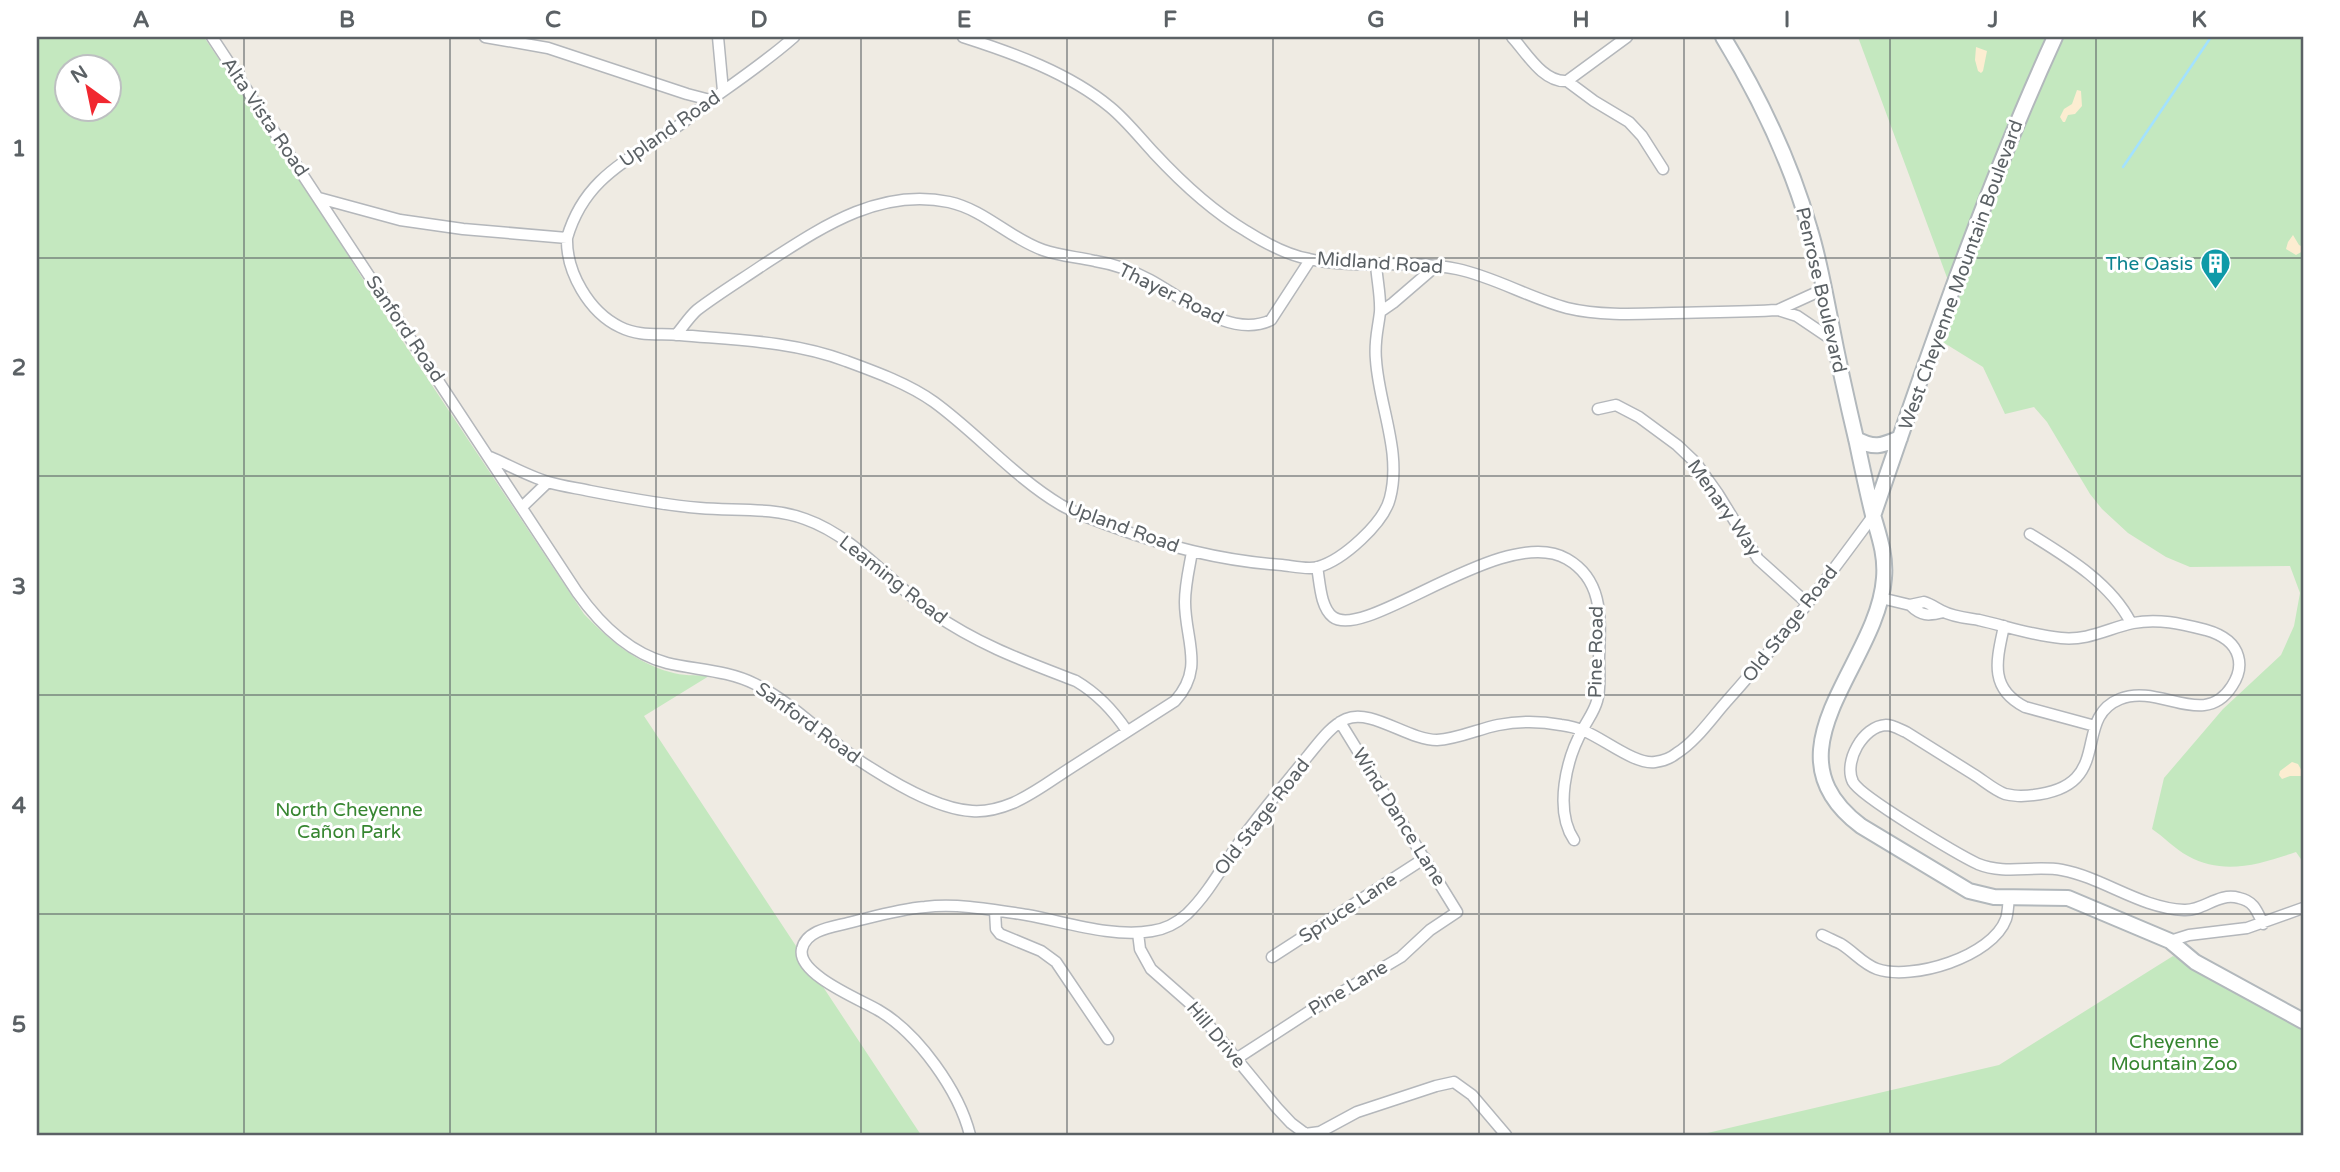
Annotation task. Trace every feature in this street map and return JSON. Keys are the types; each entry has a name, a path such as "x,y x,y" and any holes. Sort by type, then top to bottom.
{"street":[{"name":"Alta Vista Road","path":"212,37 319,198"},
{"path":"485,37 548,48 710,100"},
{"path":"718,37 723,92"},
{"name":"Upland Road","path":"794,37 682,124 620,163 597,183 579,208 567,238 567,250 577,280 592,304 617,326 645,335 676,335 793,346 867,369 935,402 1011,467 1060,504 1149,541 1254,563 1317,567"},
{"name":"Midland Road","path":"963,37 1009,53 1096,96 1112,108 1174,173 1227,219 1261,240 1310,260 1437,266 1474,273 1564,307 1590,312 1778,310 1797,316 1834,341"},
{"path":"1512,37 1544,73 1559,82 1567,81 1627,37"},
{"name":"Penrose Boulevard","path":"1723,37 1751,85 1791,175 1810,228 1873,516 1882,544 1884,577 1881,598 1871,627 1827,719 1820,747 1820,770 1837,805 1861,826 1969,891 2009,898 2068,898 2170,942 2195,962 2303,1021"},
{"name":"West Cheyenne Mountain Boulevard","path":"1873,516 2016,123 2055,37"},
{"path":"1567,81 1629,122 1642,136 1663,169"},
{"path":"319,198 400,220 463,229 567,238"},
{"name":"Sanford Road","path":"319,198 593,614 617,636 645,654 664,662 725,674 754,683 873,769 946,806 974,811 989,810 1016,802 1175,701 1188,684 1192,672 1193,658 1185,600 1192,552"},
{"name":"Thayer Road","path":"676,335 695,312 810,235 846,215 876,204 894,201 935,200 965,206 979,212 1029,245 1047,252 1116,266 1149,280 1188,304 1240,325 1261,325 1271,320 1310,260"},
{"path":"1317,567 1338,556 1370,531 1387,510 1391,495 1392,448 1376,360 1375,338 1380,312 1376,264"},
{"path":"1380,312 1437,266"},
{"name":"Midland Road","path":"1778,310 1824,289"},
{"name":"Menary Way","path":"1598,409 1616,405 1649,423 1677,445 1696,464 1718,494 1758,559 1808,604"},
{"path":"1856,439 1868,445 1883,446 1900,438"},
{"name":"Leaming Road","path":"489,457 548,482 625,498 698,508 779,513 809,520 854,547 914,598 956,628 1002,653 1086,687 1112,709 1127,731"},
{"path":"522,507 548,482"},
{"name":"Old Stage Road","path":"970,1135 959,1104 913,1039 879,1010 835,987 803,961 801,952 804,944 817,932 902,910 950,906 1138,933 1173,925 1192,909 1265,808 1322,740 1340,722 1354,716 1409,735 1436,740 1499,725 1538,722 1582,730 1648,763 1658,762 1677,754 1749,677 1808,604 1873,516"},
{"path":"2030,534 2106,589 2123,606 2131,623"},
{"name":"Pine Road","path":"1317,567 1325,607 1334,618 1348,621 1362,618 1501,558 1542,552 1556,554 1568,559 1587,577 1595,588 1600,618 1598,697 1593,714 1582,730 1564,787 1564,819 1574,840"},
{"path":"1881,598 1910,605 1919,614 1930,616 1944,612 2069,639 2092,636 2131,623 2164,621 2214,632 2232,645 2238,655 2238,676 2227,694 2211,705 2201,707 2152,695 2130,696 2112,704 2095,726 2086,766 2076,780 2056,789 2024,796 2004,793 1906,732 1885,725 1877,727 1862,739 1853,757 1850,774 1854,783 1870,799 1980,864 2003,869 2061,870 2126,895 2181,910 2200,908 2220,897 2241,898 2256,908 2263,924"},
{"path":"2004,626 1997,667 1998,677 2007,694 2025,707 2095,726"},
{"name":"Wind Dance Lane","path":"1340,722 1457,912"},
{"name":"Spruce Lane","path":"1272,957 1425,858"},
{"path":"1822,935 1875,968 1896,972 1928,970 1963,957 1992,937 2006,919 2009,898"},
{"path":"2170,942 2189,935 2263,924 2303,908"},
{"path":"995,911 996,929 1000,934 1048,955 1108,1039"},
{"name":"Pine Lane","path":"1236,1059 1401,957 1430,930 1457,912"},
{"name":"Hill Drive","path":"1138,933 1140,949 1151,969 1193,1006 1284,1116 1306,1135"},
{"path":"1306,1135 1320,1132 1357,1112 1454,1082 1472,1095 1506,1135"}],"green space":[{"name":"North Cheyenne Cañon Park","path":"37,37 204,37 584,614 612,641 645,663 684,675 709,676 644,716 921,1135 37,1135"},
{"path":"1858,37 2303,37 2303,862 2296,852 2256,864 2215,866 2188,856 2152,829 2164,778 2223,709 2281,655 2294,626 2300,593 2290,566 2190,567 2166,557 2128,533 2090,494 2047,422 2034,407 2005,414 1983,367 1941,341 1958,294 1949,283"},
{"name":"Cheyenne Mountain Zoo","path":"2173,956 2303,1028 2303,1135 1699,1135 1999,1065"}],"sand":[{"path":"1976,47 1987,51 1981,73 1975,60"},
{"path":"2077,90 2081,91 2082,106 2075,114 2068,115 2063,122 2060,117 2064,109 2072,104"},
{"path":"2293,235 2303,247 2303,251 2296,255 2286,249"},
{"path":"2292,762 2298,764 2303,773 2301,776 2282,779 2280,771"}],"waterway":[{"path":"2123,167 2211,37"}],"place":[{"name":"The Oasis","path":"2216,291"}]}
